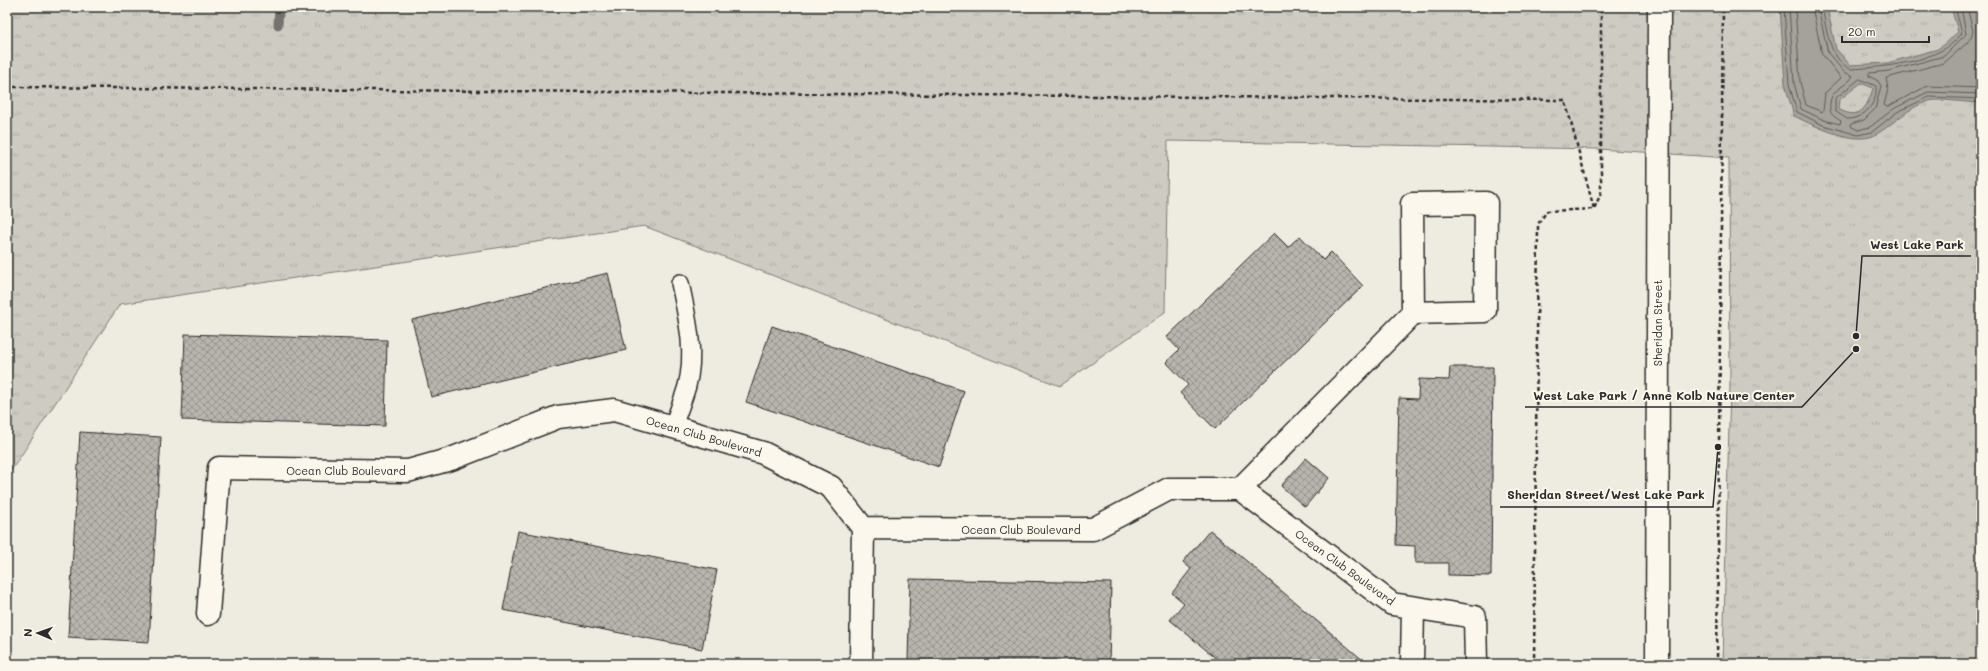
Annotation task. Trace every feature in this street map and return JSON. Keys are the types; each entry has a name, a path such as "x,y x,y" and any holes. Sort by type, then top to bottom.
{"street":[{"name":"Sheridan Street","path":"1657,664 1659,7"},
{"path":"1240,489 1413,313 1485,311 1486,203 1412,204 1413,313"},
{"name":"Ocean Club Boulevard","path":"208,614 219,468 408,471 451,459 558,417 614,410 763,453 831,487 863,528 1093,529 1169,489 1240,489 1392,604 1476,617 1476,664"},
{"path":"861,664 863,528"},
{"path":"1412,608 1412,664"}],"lane":[{"path":"673,427 687,385 691,355 689,325 680,283"}],"path":[{"path":"1594,209 1601,193 1602,7"},
{"path":"1717,664 1723,7"},
{"path":"7,87 1566,100 1594,209"},
{"path":"1534,664 1538,224 1547,211 1594,209"}],"green space":[{"path":"7,7 1981,7 1981,664 1723,664 1730,384 1729,158 1598,149 1168,141 1165,312 1060,386 644,226 120,304 7,477"}],"water":[{"path":"1780,7 1827,7 1836,49 1850,65 1887,63 1938,49 1958,32 1951,7 1981,7 1981,103 1946,100 1929,101 1914,107 1875,135 1866,138 1856,138 1822,129 1794,116 1785,84","holes":["1861,83 1873,88 1868,101 1862,110 1852,114 1838,109 1839,100"]}],"building":[{"path":"1274,233 1288,247 1300,236 1323,260 1331,252 1363,286 1215,429 1180,393 1188,385 1166,362 1179,350 1167,337"},
{"path":"608,273 626,350 431,397 412,320"},
{"path":"772,326 964,391 939,467 746,402"},
{"path":"185,334 387,340 385,426 182,420"},
{"path":"1450,367 1493,367 1491,576 1448,575 1448,563 1415,563 1415,546 1396,545 1399,398 1418,399 1419,379 1449,380"},
{"path":"80,432 161,437 149,642 68,637"},
{"path":"1306,458 1329,478 1305,507 1281,486"},
{"path":"1210,530 1365,662 1364,664 1223,664 1170,620 1184,603 1172,593 1191,569 1183,562"},
{"path":"518,531 717,570 702,649 503,610"},
{"path":"910,579 1111,583 1109,664 908,661"}],"waterway":[{"path":"278,25 279,7"}],"place":[{"name":"West Lake Park","path":"1856,336"},
{"name":"West Lake Park / Anne Kolb Nature Center","path":"1856,349"},
{"name":"Sheridan Street/West Lake Park","path":"1718,447"}]}
